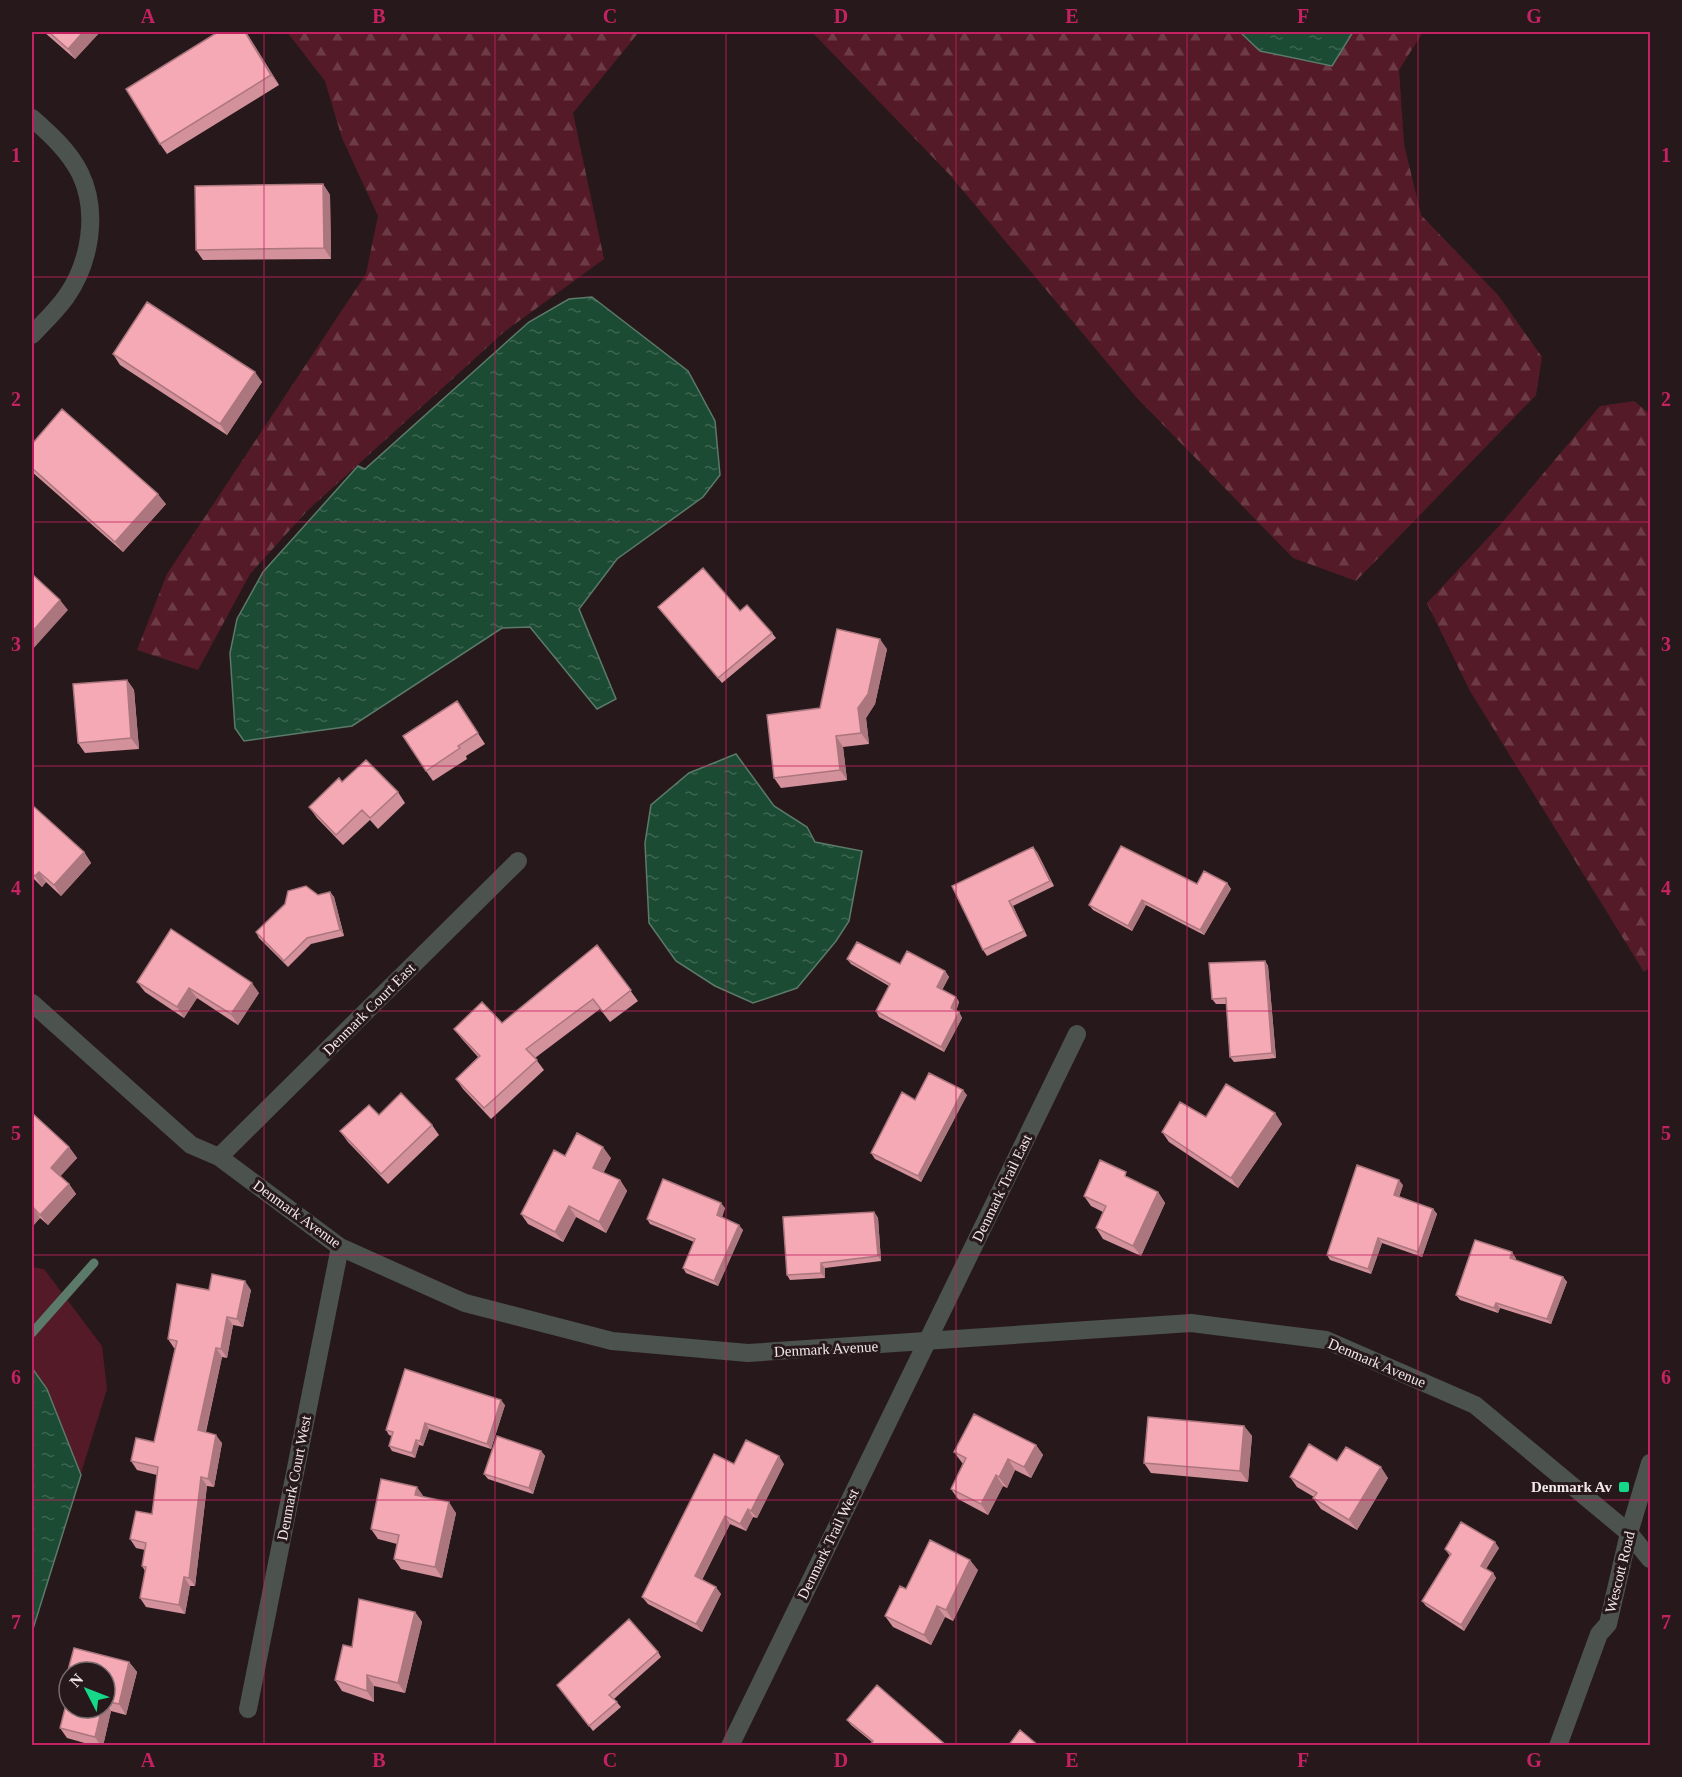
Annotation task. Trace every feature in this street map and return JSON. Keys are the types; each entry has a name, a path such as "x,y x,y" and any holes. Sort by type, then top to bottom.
{"street":[{"path":"32,118 56,140 80,174 91,215 84,259 66,297 32,335"},
{"name":"Denmark Court East","path":"219,1157 518,861"},
{"name":"Denmark Avenue","path":"32,1003 191,1144 219,1157 340,1247 465,1303 612,1341 748,1353 1191,1323 1326,1340 1475,1405 1629,1533 1650,1559"},
{"name":"Denmark Trail East","path":"927,1342 1077,1034"},
{"name":"Denmark Court West","path":"249,1709 340,1247"},
{"name":"Denmark Trail West","path":"730,1746 927,1342"},
{"name":"Wescott Road","path":"1558,1746 1599,1634 1608,1624 1629,1533 1650,1463"}],"green space":[{"path":"287,32 639,32 573,113 604,259 504,332 308,510 250,574 198,670 137,650 167,574 366,274 378,216 342,138 325,81"},
{"path":"812,32 1240,32 1261,51 1332,66 1353,32 1423,32 1399,70 1404,144 1421,215 1498,295 1542,357 1536,395 1356,581 1293,558 1136,397 949,174"},
{"path":"1634,401 1650,414 1650,967 1644,972 1470,691 1427,603 1500,525 1600,406"},
{"path":"32,1267 44,1269 102,1346 107,1389 32,1632"}],"water":[{"path":"1240,32 1353,32 1332,66 1260,51"},
{"path":"592,297 688,371 715,421 720,475 703,497 617,559 579,609 616,699 597,709 530,627 502,628 352,726 244,741 235,728 230,653 237,619 263,572 358,466 365,469 529,322 569,299"},
{"path":"736,754 774,806 807,827 815,842 862,851 849,921 836,941 797,988 753,1003 715,986 676,961 649,923 645,843 651,805 689,773"},
{"path":"32,1368 47,1389 81,1475 32,1632"}],"building":[{"path":"49,32 83,32 68,49"},
{"path":"218,32 245,32 271,75 160,144 126,89"},
{"path":"323,184 324,248 196,250 195,186"},
{"path":"147,302 255,372 220,424 113,354"},
{"path":"62,409 158,494 115,542 32,468 32,444"},
{"path":"703,568 740,611 747,605 772,633 718,678 658,607"},
{"path":"32,574 60,600 32,632"},
{"path":"837,629 880,639 868,694 858,708 861,733 836,736 840,770 774,778 767,715 820,708"},
{"path":"127,680 131,738 78,743 73,684"},
{"path":"457,701 478,733 426,771 403,736"},
{"path":"366,760 398,792 370,818 362,810 336,835 309,807 339,778 342,782"},
{"path":"32,805 84,852 54,885 39,872 35,876 32,873"},
{"path":"1121,846 1197,884 1204,871 1227,883 1200,930 1142,900 1128,926 1089,905"},
{"path":"1033,847 1050,881 1009,901 1024,931 983,950 952,886"},
{"path":"306,886 318,895 330,892 340,930 307,938 284,961 256,932 285,904 288,891"},
{"path":"171,929 252,983 231,1014 189,988 177,1007 137,982"},
{"path":"857,942 900,964 907,951 945,971 937,987 956,997 951,1008 959,1012 941,1047 876,1011 890,984 847,959"},
{"path":"597,945 631,990 603,1012 593,999 526,1049 537,1060 484,1108 456,1079 480,1056 454,1029 482,1002 502,1023"},
{"path":"1265,961 1272,1053 1230,1057 1226,998 1212,999 1209,963"},
{"path":"929,1073 963,1090 918,1176 871,1153 902,1092 915,1100"},
{"path":"1226,1084 1275,1113 1231,1178 1162,1132 1180,1102 1206,1117"},
{"path":"401,1093 432,1125 381,1174 340,1131 369,1105 379,1115"},
{"path":"32,1113 69,1147 51,1168 69,1184 40,1215 33,1207 32,1209"},
{"path":"577,1133 603,1147 593,1168 620,1180 599,1222 569,1206 555,1232 521,1214 554,1150 565,1156"},
{"path":"1100,1160 1126,1172 1125,1176 1158,1192 1133,1246 1096,1228 1106,1206 1084,1196"},
{"path":"1357,1165 1399,1180 1394,1195 1433,1209 1418,1252 1378,1238 1368,1269 1327,1255"},
{"path":"663,1179 721,1203 717,1215 739,1225 714,1281 683,1268 695,1239 647,1219"},
{"path":"874,1212 878,1256 821,1263 821,1273 787,1275 783,1217"},
{"path":"1475,1240 1512,1252 1510,1258 1563,1277 1547,1319 1496,1303 1494,1308 1456,1295"},
{"path":"212,1274 245,1281 237,1319 227,1317 221,1349 216,1348 198,1430 216,1435 208,1479 201,1477 189,1578 184,1577 179,1605 140,1598 146,1567 142,1566 146,1543 130,1539 136,1511 152,1514 158,1467 131,1461 136,1438 154,1442 177,1341 168,1339 177,1284 209,1290"},
{"path":"405,1369 501,1400 487,1444 425,1423 420,1441 416,1440 412,1453 389,1446 393,1432 386,1430"},
{"path":"974,1414 1036,1445 1024,1467 1008,1459 999,1477 996,1475 981,1504 951,1489 966,1458 954,1452"},
{"path":"1148,1417 1244,1426 1240,1471 1144,1463"},
{"path":"497,1436 541,1451 529,1488 484,1474"},
{"path":"746,1440 779,1456 751,1511 748,1509 740,1524 725,1516 695,1576 716,1587 696,1624 642,1597 714,1454 734,1464"},
{"path":"1309,1444 1337,1461 1346,1447 1381,1467 1349,1520 1313,1498 1317,1493 1290,1477"},
{"path":"381,1479 417,1487 415,1495 449,1502 435,1567 394,1559 399,1535 371,1529"},
{"path":"1461,1522 1495,1542 1481,1566 1493,1573 1461,1625 1422,1601 1451,1554 1445,1549"},
{"path":"930,1540 970,1560 946,1610 937,1606 924,1635 885,1616 900,1586 906,1589"},
{"path":"359,1599 415,1612 398,1683 367,1675 367,1691 335,1680 343,1645 352,1647"},
{"path":"629,1619 658,1652 609,1695 617,1702 589,1726 557,1685"},
{"path":"74,1648 129,1662 119,1704 117,1704 117,1660 71,1660"},
{"path":"877,1685 947,1746 870,1746 873,1741 847,1720"},
{"path":"62,1720 99,1720 95,1737 60,1728"},
{"path":"1020,1730 1039,1746 1008,1746"}],"waterway":[{"path":"32,1333 94,1263"}],"place":[{"name":"Denmark Av","path":"1624,1487"}]}
